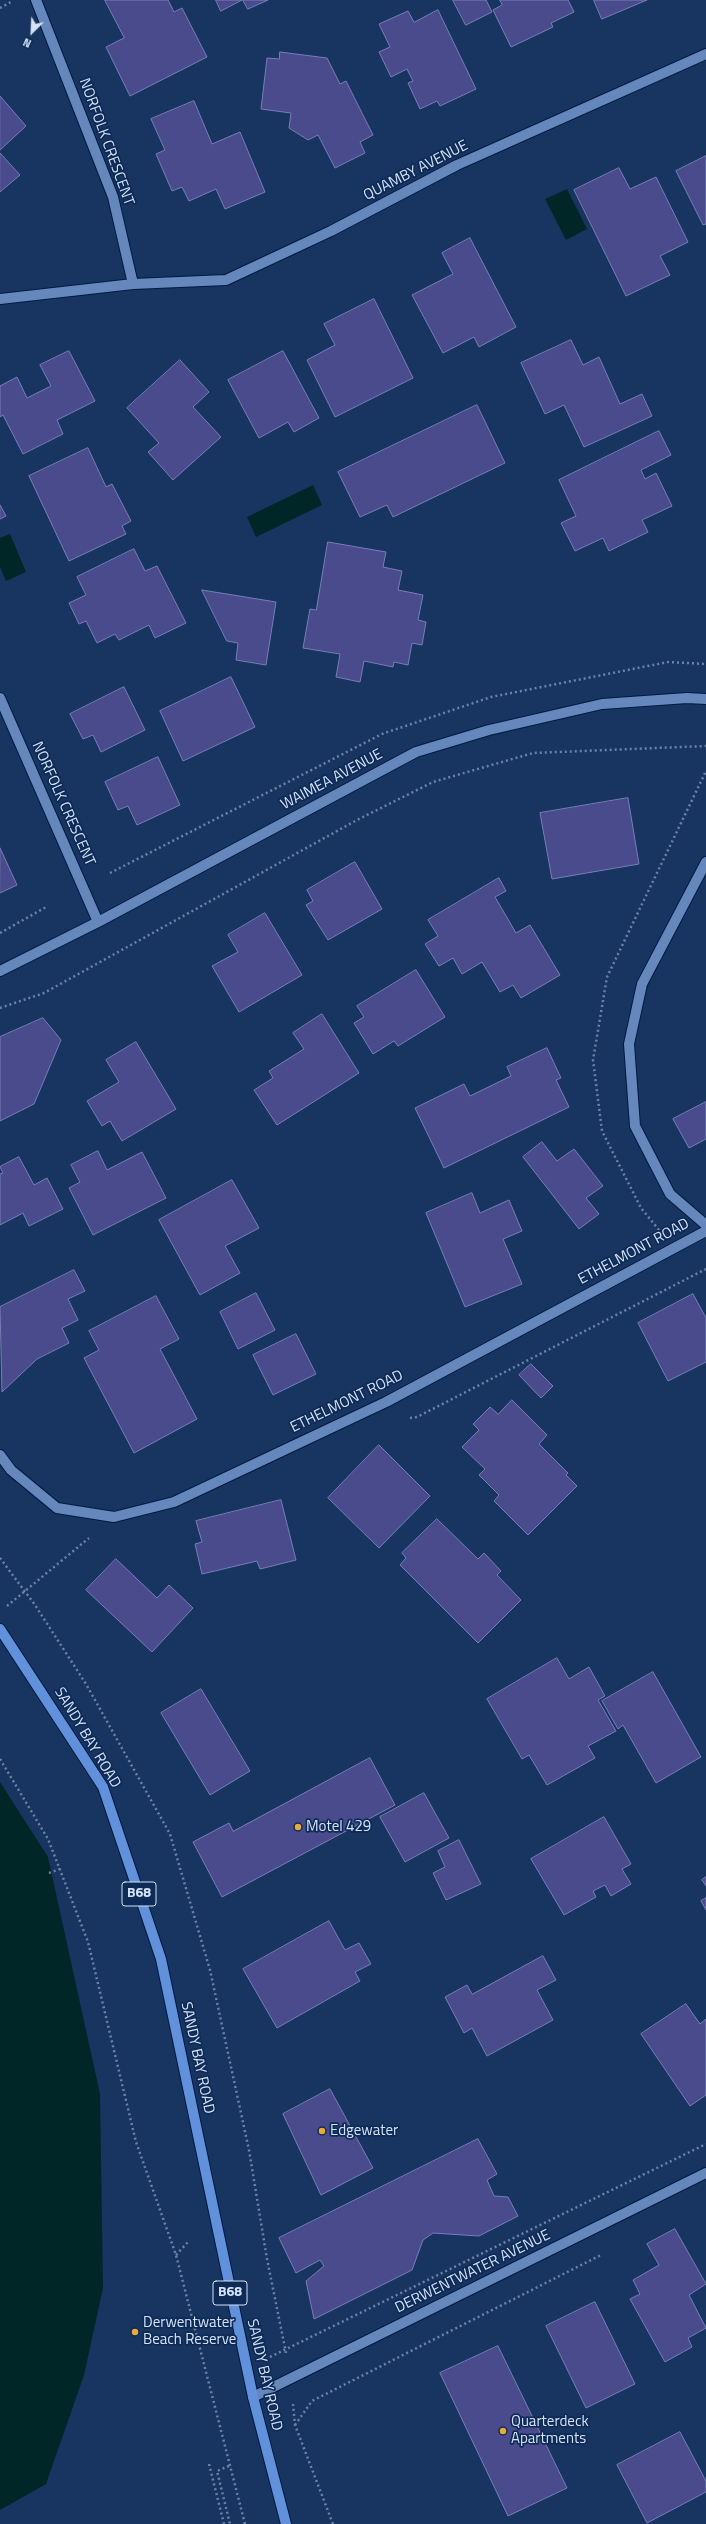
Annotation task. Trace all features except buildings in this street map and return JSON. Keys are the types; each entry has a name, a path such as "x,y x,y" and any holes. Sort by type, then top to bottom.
{"main road":[{"name":"SANDY BAY ROAD","path":"0,1629 103,1787 156,1944 163,1967 253,2397 286,2524"}],"street":[{"name":"NORFOLK CRESCENT","path":"36,0 113,198 133,284"},
{"name":"QUAMBY AVENUE","path":"133,284 226,280 330,231 457,165 706,54"},
{"path":"0,299 133,284"},
{"name":"NORFOLK CRESCENT","path":"0,698 98,922"},
{"name":"WAIMEA AVENUE","path":"0,971 98,922 416,752 488,730 602,704 687,698 706,699"},
{"path":"706,862 642,984 629,1044 635,1126 670,1194 706,1224"},
{"name":"ETHELMONT ROAD","path":"0,1455 11,1470 57,1508 114,1517 174,1502 386,1402 706,1231"},
{"name":"DERWENTWATER AVENUE","path":"253,2397 706,2173"}],"path":[{"path":"0,8 15,0"},
{"path":"0,1008 44,993 357,820 434,782 533,753 706,746"},
{"path":"0,933 48,906"},
{"path":"4,1608 114,1517"},
{"path":"0,1759 48,1839 88,1942 136,2142 176,2255 245,2524"},
{"path":"49,1873 60,1869"},
{"path":"247,2368 706,2144"},
{"path":"176,2255 188,2242"},
{"path":"295,2426 312,2401 607,2251"},
{"path":"209,2464 224,2524"},
{"path":"229,2466 217,2471 230,2524"}],"shaded area":[{"path":"567,189 587,229 566,240 545,199"},
{"path":"313,485 322,505 256,537 247,517"},
{"path":"10,534 26,572 6,581 0,567 0,538"},
{"path":"0,1782 48,1857 100,2094 103,2288 84,2375 46,2484 0,2510"}],"place":[{"name":"Motel 429","path":"298,1827"},
{"name":"Edgewater","path":"322,2131"},
{"name":"Derwentwater Beach Reserve","path":"135,2332"},
{"name":"Quarterdeck Apartments","path":"503,2431"}]}
